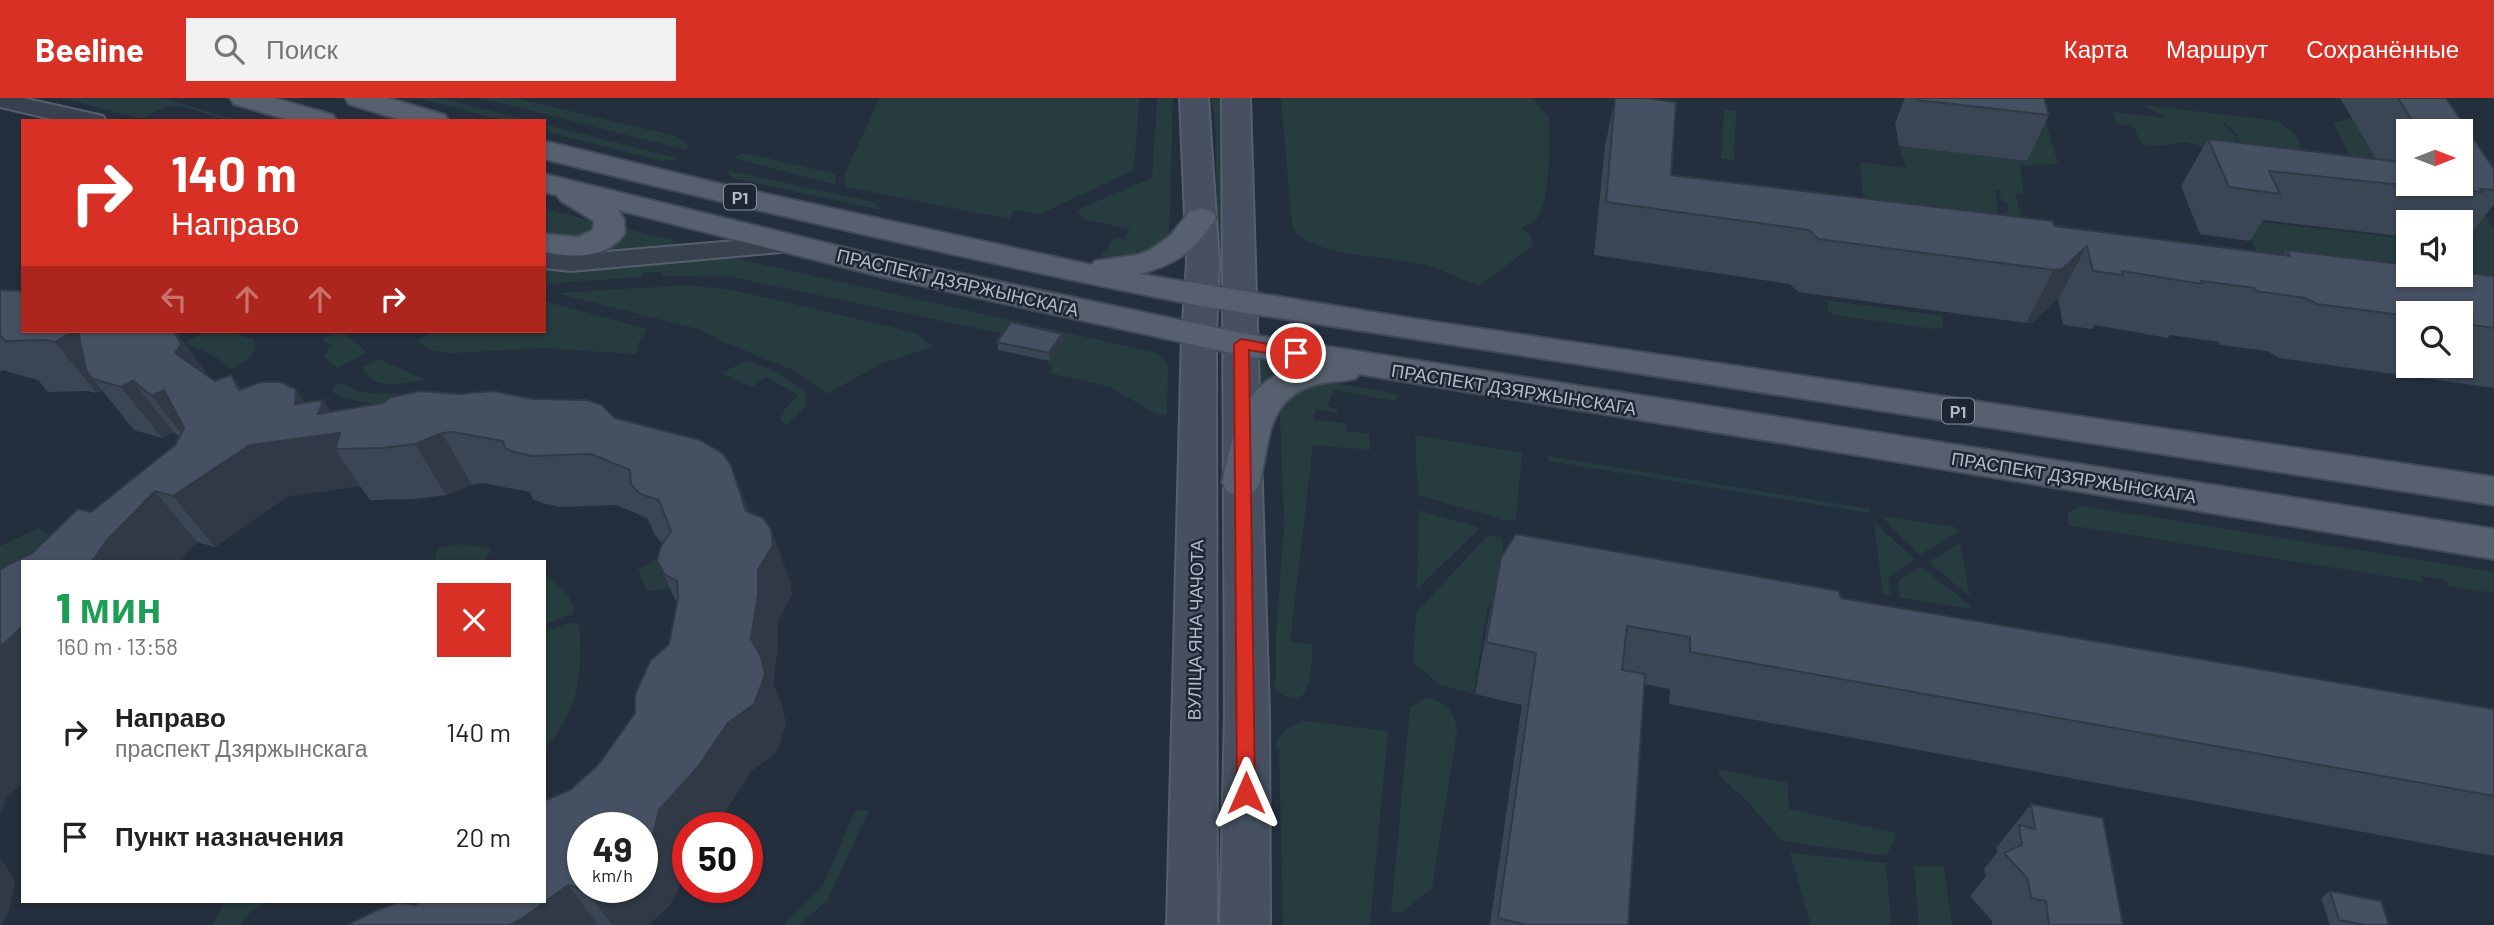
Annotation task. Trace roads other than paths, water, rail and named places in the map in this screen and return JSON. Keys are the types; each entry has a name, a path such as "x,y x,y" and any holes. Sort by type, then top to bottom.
{"main road":[{"path":"244,98 316,119"},
{"path":"359,98 428,119"},
{"name":"ВУЛІЦА ЯНА ЧАЧОТА","path":"1192,925 1201,218 1194,98"},
{"path":"1236,98 1247,714 1245,925"},
{"name":"ПРАСПЕКТ ДЗЯРЖЫНСКАГА","path":"546,150 713,191 1067,270 1200,316 1241,344 2494,544"},
{"path":"546,243 584,247 594,244 609,233 610,219 600,209 549,184"},
{"name":"ПРАСПЕКТ ДЗЯРЖЫНСКАГА","path":"549,184 792,244 1200,316 1241,302 1449,336 2494,491"},
{"path":"1067,270 1119,267 1153,261 1184,242 1201,218"},
{"path":"1241,482 1258,412 1271,394 1312,373 1331,370 1405,372"}],"street":[{"path":"0,100 85,119"},
{"path":"546,260 571,263 792,244"}]}
